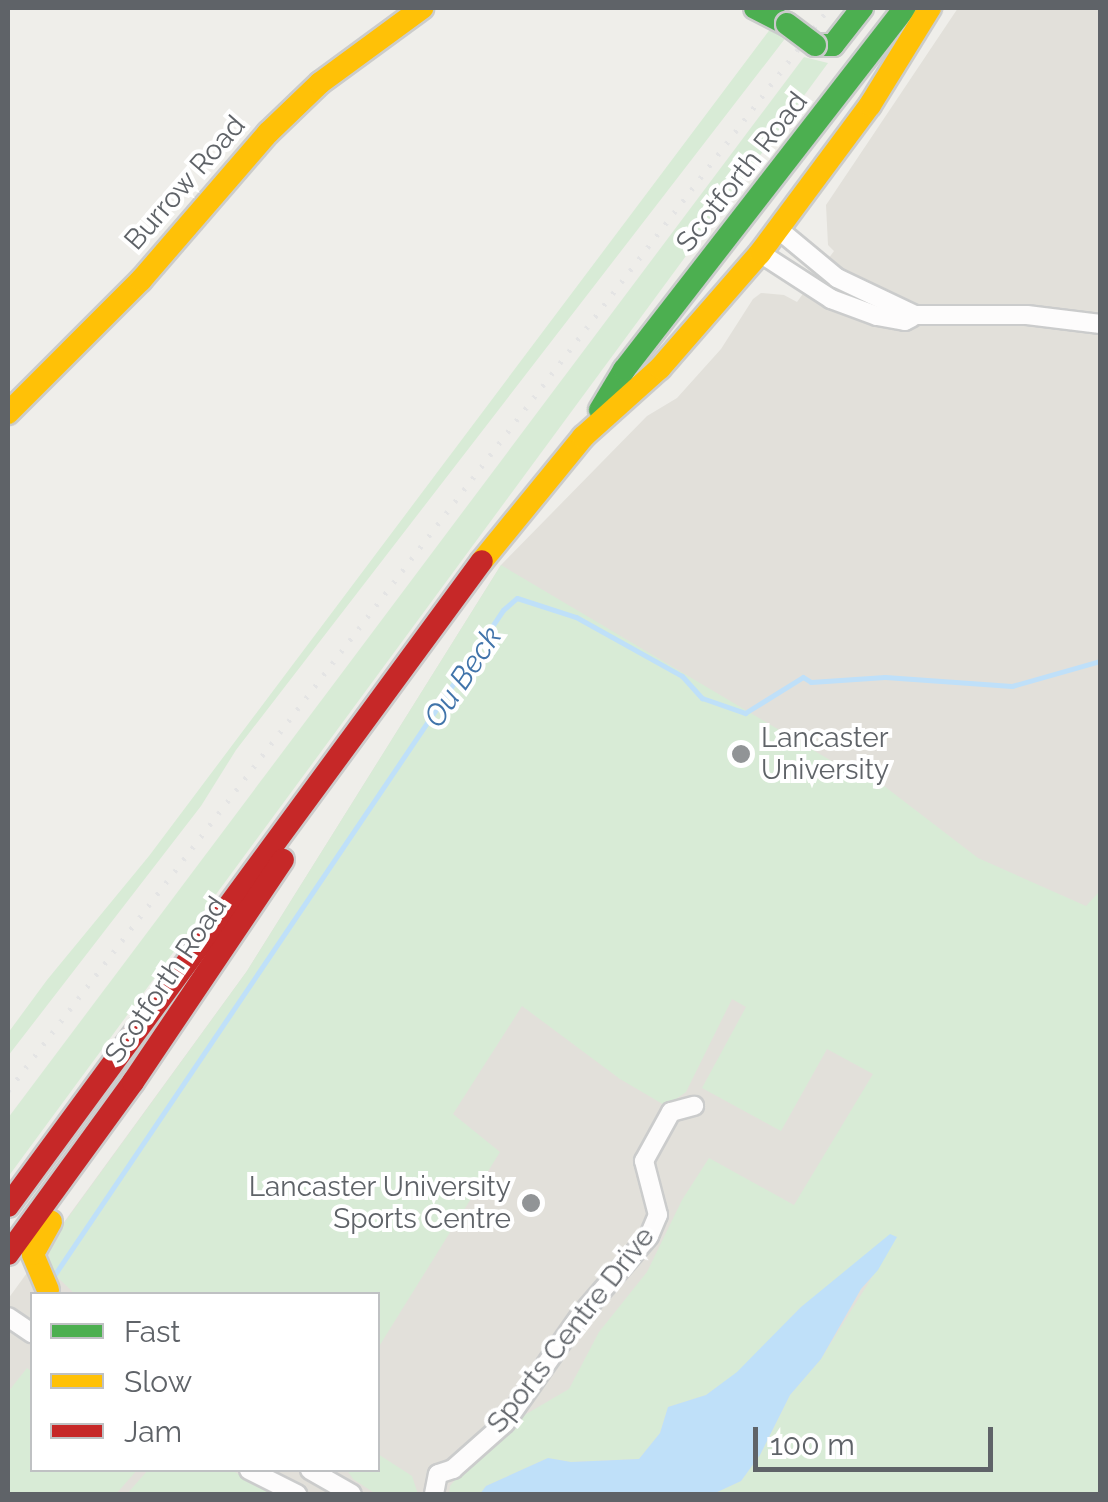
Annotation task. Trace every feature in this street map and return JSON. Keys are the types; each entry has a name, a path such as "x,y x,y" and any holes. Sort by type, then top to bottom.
{"main road":[{"name":"Burrow Road","path":"8,414 142,280 268,132 320,83 422,8"},
{"path":"755,8 815,44 833,44 862,8"},
{"name":"Scotforth Road","path":"583,437 660,368 905,8"},
{"name":"Scotforth Road","path":"8,1206 476,568 583,437 624,370 751,237 778,229 870,105 929,8"},
{"name":"Scotforth Road","path":"8,1258 133,1082 294,843 358,728"},
{"path":"51,1292 34,1264 34,1246 186,1031 264,910 294,843"}],"street":[{"path":"778,229 837,278 915,315 1027,315 1100,324"},
{"path":"751,237 853,308 905,321 915,315"},
{"name":"Sports Centre Drive","path":"434,1494 438,1474 453,1469 506,1423 580,1316 649,1236 658,1215 644,1161 671,1112 694,1106"},
{"path":"8,1258 51,1292"},
{"path":"8,1317 30,1332"},
{"path":"253,1472 297,1494"},
{"path":"314,1472 352,1494"}],"shaded area":[{"name":"Lancaster University","path":"958,8 1100,8 1100,1494 8,1494 8,1299 247,971 501,565 647,416 677,398 721,349 753,299 761,293 784,295 797,302 834,251 828,245 826,205"}],"green space":[{"path":"774,24 787,36 236,750 201,806 8,1056 8,1033 47,980 149,856"},
{"path":"804,57 828,63 8,1177 8,1118"},
{"path":"501,565 835,763 871,776 978,858 1086,906 1100,891 1100,1494 713,1494 741,1481 760,1455 790,1395 821,1359 897,1237 801,1307 738,1372 706,1395 668,1407 660,1433 639,1459 570,1462 548,1458 486,1486 480,1494 449,1494 450,1486 473,1458 516,1420 569,1389 599,1332 647,1272 682,1200 709,1158 794,1205 873,1074 827,1049 781,1131 702,1088 746,1007 732,999 686,1092 666,1106 620,1079 522,1006 453,1114 500,1152 380,1345 380,1292 73,1292 51,1271 49,1251 62,1226 247,971"},
{"path":"27,1368 30,1370 30,1472 135,1472 116,1494 8,1494 8,1392"},
{"path":"380,1455 412,1476 418,1494 376,1494 348,1472 380,1472"},
{"path":"146,1472 235,1472 277,1494 127,1494"}],"water":[{"path":"890,1234 897,1237 878,1270 861,1289 821,1359 790,1395 760,1455 741,1481 713,1494 480,1494 486,1486 548,1458 571,1462 639,1459 660,1433 668,1407 706,1395 737,1372 801,1307"}],"waterway":[{"name":"Ou Beck","path":"55,1274 503,610 517,598 576,617 682,676 702,698 745,713 803,677 811,682 885,677 1012,686 1100,661"}],"railway":[{"path":"8,1091 829,8"}],"traffic: fast":[{"path":"755,8 787,24"},
{"path":"815,45 833,45 862,8"},
{"path":"600,410 624,370 905,8"},
{"path":"787,24 815,45"}],"traffic: slow":[{"path":"8,413 141,280 268,133 320,83 422,8"},
{"path":"482,561 583,437 660,368 760,253 870,105 930,8"},
{"path":"48,1290 33,1254 51,1222"}],"traffic: jam":[{"path":"8,1206 482,561"},
{"path":"8,1254 133,1082 283,860"}],"place":[{"name":"Lancaster University","path":"741,754"},
{"name":"Lancaster University Sports Centre","path":"531,1203"}]}
